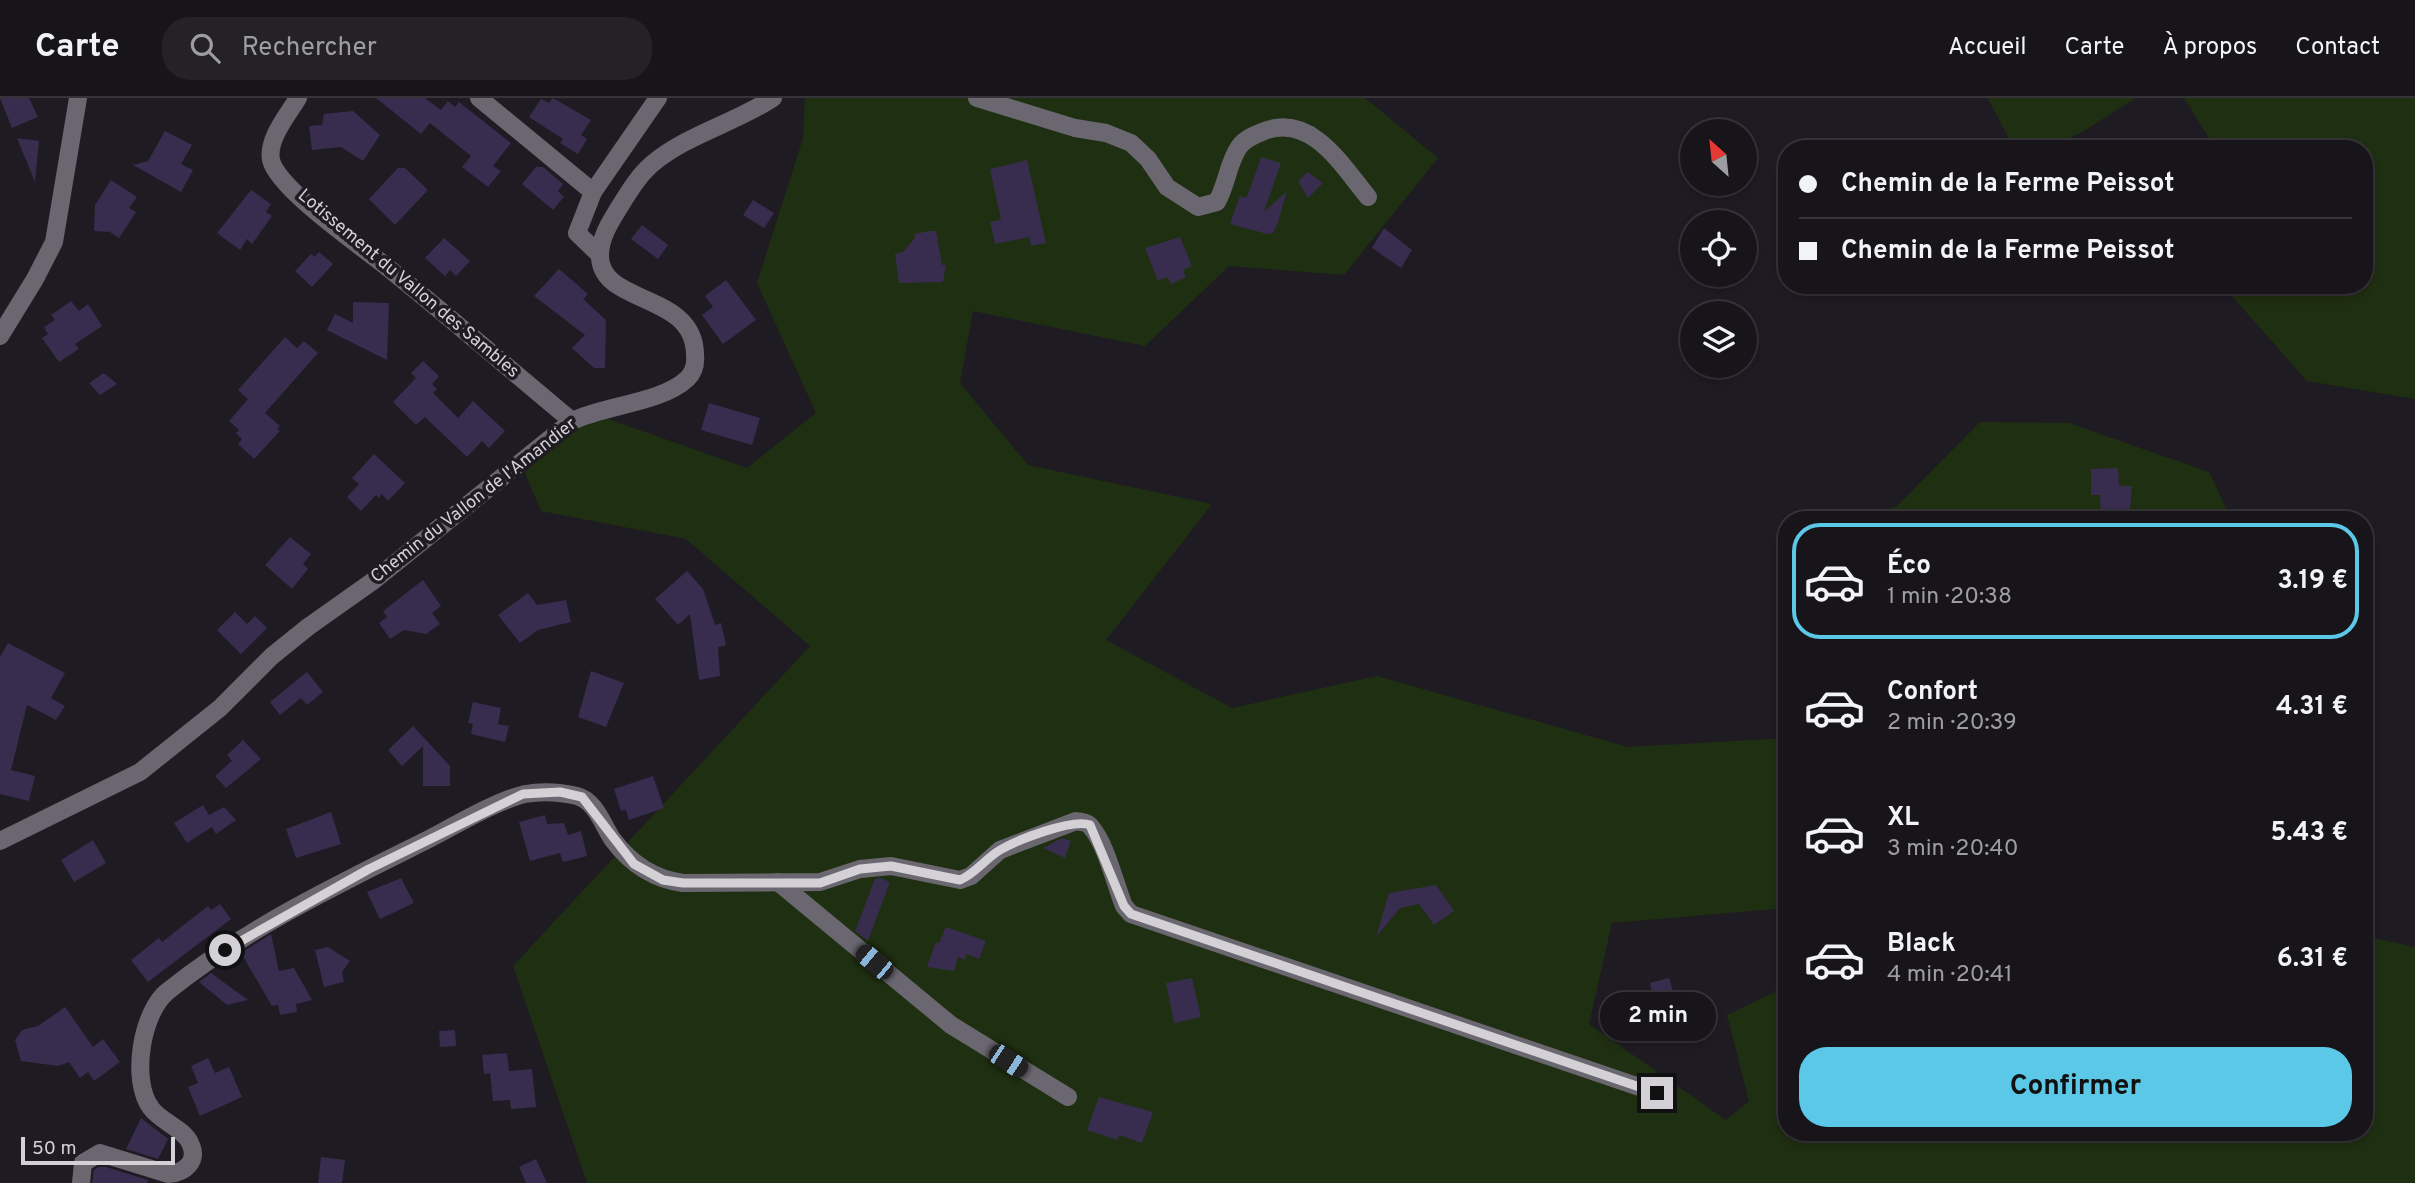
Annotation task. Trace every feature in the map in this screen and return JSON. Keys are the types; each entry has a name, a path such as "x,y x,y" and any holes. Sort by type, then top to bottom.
{"street":[{"path":"0,336 36,279 54,242 78,98"},
{"name":"Lotissement du Vallon des Sambles","path":"298,98 272,142 271,161 284,180 332,225 391,270 572,421"},
{"path":"479,98 593,192"},
{"path":"658,98 593,192 577,233 600,255 606,231 634,183 652,164 773,98"},
{"path":"977,98 1075,128 1106,133 1131,144 1148,159 1167,187 1198,207 1217,202 1240,145 1255,134 1273,128 1302,131 1321,141 1368,197"},
{"name":"Chemin du Vallon de l'Amandier","path":"0,841 140,772 220,708 299,634 373,581 572,421 589,413 676,388 689,378 695,364 694,337 686,323 672,311 611,281 602,267 600,255"},
{"path":"82,1183 83,1163 100,1153 168,1174 178,1174 188,1167 193,1156 190,1141 150,1107 145,1092 141,1061 146,1022 155,1002 256,930 369,869 523,794 560,792 582,797 634,864 663,880 820,883 860,869 891,866 960,880 971,876 1000,850 1076,821 1085,822 1099,839 1124,906 1131,914 1657,1093"},
{"path":"778,882 951,1025 1068,1097"}],"green space":[{"path":"805,98 1365,98 1438,158 1344,275 1229,266 1145,346 973,311 960,383 1028,465 1212,504 1106,640 1232,708 1377,676 1628,747 1778,739 1778,909 1612,923 1589,1024 1726,1120 1749,1101 1727,1015 1778,990 1778,1141 2373,1141 2373,938 2415,947 2415,1183 587,1183 513,966 810,646 686,539 541,511 521,464 597,415 747,468 816,413 757,283 803,138"},
{"path":"1988,98 2136,98 2065,140 2009,140"},
{"path":"2184,98 2415,98 2415,399 2307,381 2230,294 2373,294 2373,140 2210,140"},
{"path":"1980,422 2069,423 2209,472 2228,511 1883,511 1897,506"}],"building":[{"path":"0,98 29,98 38,117 12,128"},
{"path":"376,98 425,98 441,110 448,101 455,107 459,102 511,143 493,166 501,171 488,187 462,167 471,156 430,123 421,134"},
{"path":"553,98 591,120 581,135 587,139 578,154 560,143 563,139 529,117 541,99 549,103"},
{"path":"353,111 380,135 363,161 341,147 312,150 309,126 322,125 324,114"},
{"path":"165,131 192,145 181,164 193,170 181,192 133,165 148,161"},
{"path":"17,138 39,141 35,182"},
{"path":"1261,157 1281,163 1264,212 1287,191 1277,225 1273,233 1267,234 1230,224 1240,196 1246,198"},
{"path":"1027,160 1046,243 1031,246 1029,237 995,244 990,222 1001,220 990,169"},
{"path":"536,167 543,167 563,184 558,191 564,197 553,210 522,184"},
{"path":"398,168 405,168 428,190 395,225 369,199"},
{"path":"1308,172 1323,183 1308,198 1298,181"},
{"path":"111,180 137,197 129,208 136,212 119,238 110,232 94,231 95,205"},
{"path":"251,190 271,204 266,212 272,216 252,244 247,239 240,250 217,233"},
{"path":"753,200 774,213 764,228 743,215"},
{"path":"642,225 668,245 658,259 631,239"},
{"path":"1384,228 1412,250 1401,268 1372,248"},
{"path":"936,231 942,265 946,265 943,282 899,283 895,254 903,252 915,238 914,234"},
{"path":"1180,237 1192,266 1183,270 1186,277 1171,284 1167,277 1158,281 1145,248"},
{"path":"444,238 470,261 456,276 450,270 445,276 425,258"},
{"path":"319,252 333,264 312,287 295,271 311,254 315,257"},
{"path":"559,269 588,294 583,299 606,320 605,368 594,368 572,348 585,335 534,296"},
{"path":"726,280 756,320 723,344 702,315 713,307 705,296"},
{"path":"71,301 79,311 88,304 102,326 75,344 79,349 59,362 42,338 48,334 44,327 55,320 51,315"},
{"path":"353,302 389,303 387,360 327,330 335,314 353,323"},
{"path":"285,337 297,348 304,341 318,353 265,413 280,426 277,429 280,431 254,459 238,444 242,439 236,433 239,430 229,421 248,399 238,390"},
{"path":"423,361 439,376 432,384 437,389 433,393 458,418 473,401 505,431 489,448 482,441 467,457 425,417 416,425 393,402 416,378 411,373"},
{"path":"104,373 117,384 100,395 89,383"},
{"path":"709,403 760,418 752,445 701,430"},
{"path":"374,454 405,483 388,501 382,494 379,498 376,495 361,511 347,497 359,484 352,478"},
{"path":"2118,468 2119,486 2132,486 2130,511 2101,511 2100,495 2091,495 2091,469"},
{"path":"290,537 311,554 303,564 308,569 292,589 265,565"},
{"path":"687,571 703,589 715,625 721,623 726,645 718,647 720,676 699,680 690,614 678,625 655,599"},
{"path":"423,580 441,606 432,613 440,624 426,634 404,630 390,639 379,623 387,617 383,611"},
{"path":"528,593 537,605 566,600 571,622 538,630 520,643 498,615"},
{"path":"235,612 247,624 255,616 267,628 241,654 217,630"},
{"path":"8,643 65,673 51,698 65,706 56,720 27,705 11,770 35,776 29,801 0,794 0,657"},
{"path":"591,671 624,683 606,727 578,717"},
{"path":"307,672 323,692 307,705 301,698 280,715 270,702"},
{"path":"473,702 501,708 498,724 509,726 505,742 471,734 473,724 468,723"},
{"path":"413,726 450,766 450,786 423,786 423,746 402,766 388,750"},
{"path":"243,740 261,759 226,788 215,776 232,761 227,755"},
{"path":"653,776 664,808 629,820 626,810 621,811 614,789"},
{"path":"203,805 209,815 224,807 236,820 216,834 212,827 187,843 174,823"},
{"path":"331,812 341,844 296,858 286,829"},
{"path":"545,815 547,824 564,823 568,835 581,831 587,856 563,862 560,853 530,861 519,822"},
{"path":"1062,838 1071,841 1065,858 1043,848"},
{"path":"93,840 106,863 74,882 61,860"},
{"path":"401,878 414,903 380,919 367,892"},
{"path":"875,879 890,882 868,941 855,931"},
{"path":"1436,885 1454,911 1434,925 1419,904 1400,908 1376,937 1389,893"},
{"path":"220,904 231,919 148,982 131,960 159,938 162,942 208,906 211,910"},
{"path":"946,927 986,941 979,959 966,954 965,960 958,957 954,971 927,967 936,942 939,943"},
{"path":"271,934 279,971 294,968 312,1000 296,1004 297,1012 280,1015 278,1005 272,1006 241,953"},
{"path":"328,947 350,961 342,972 344,982 324,987 315,950"},
{"path":"211,973 248,1000 227,1005 199,982"},
{"path":"1192,978 1201,1017 1174,1023 1166,983"},
{"path":"1669,978 1685,1032 1660,1040 1656,1027 1649,1029 1637,997 1652,994 1650,983"},
{"path":"65,1007 93,1047 103,1039 120,1062 94,1081 88,1072 80,1078 69,1062 58,1066 21,1061 15,1040 22,1030 38,1026"},
{"path":"455,1030 456,1046 440,1047 439,1031"},
{"path":"507,1053 509,1071 532,1069 536,1107 511,1109 510,1100 493,1101 490,1073 484,1074 482,1055"},
{"path":"208,1058 215,1073 229,1067 242,1097 200,1116 188,1087 198,1083 191,1066"},
{"path":"1099,1097 1153,1112 1142,1143 1119,1135 1117,1140 1087,1130"},
{"path":"141,1118 168,1139 158,1159 126,1149"},
{"path":"321,1157 345,1160 342,1183 318,1183"},
{"path":"536,1159 547,1183 526,1183 519,1167"},
{"path":"99,1167 148,1180 147,1183 92,1183 94,1170"}],"route":[{"path":"225,950 369,869 523,794 560,792 582,797 634,864 663,880 683,883 820,883 860,869 891,866 949,880 960,880 971,876 1000,850 1076,821 1090,825 1099,839 1124,906 1131,914 1657,1093"}]}
